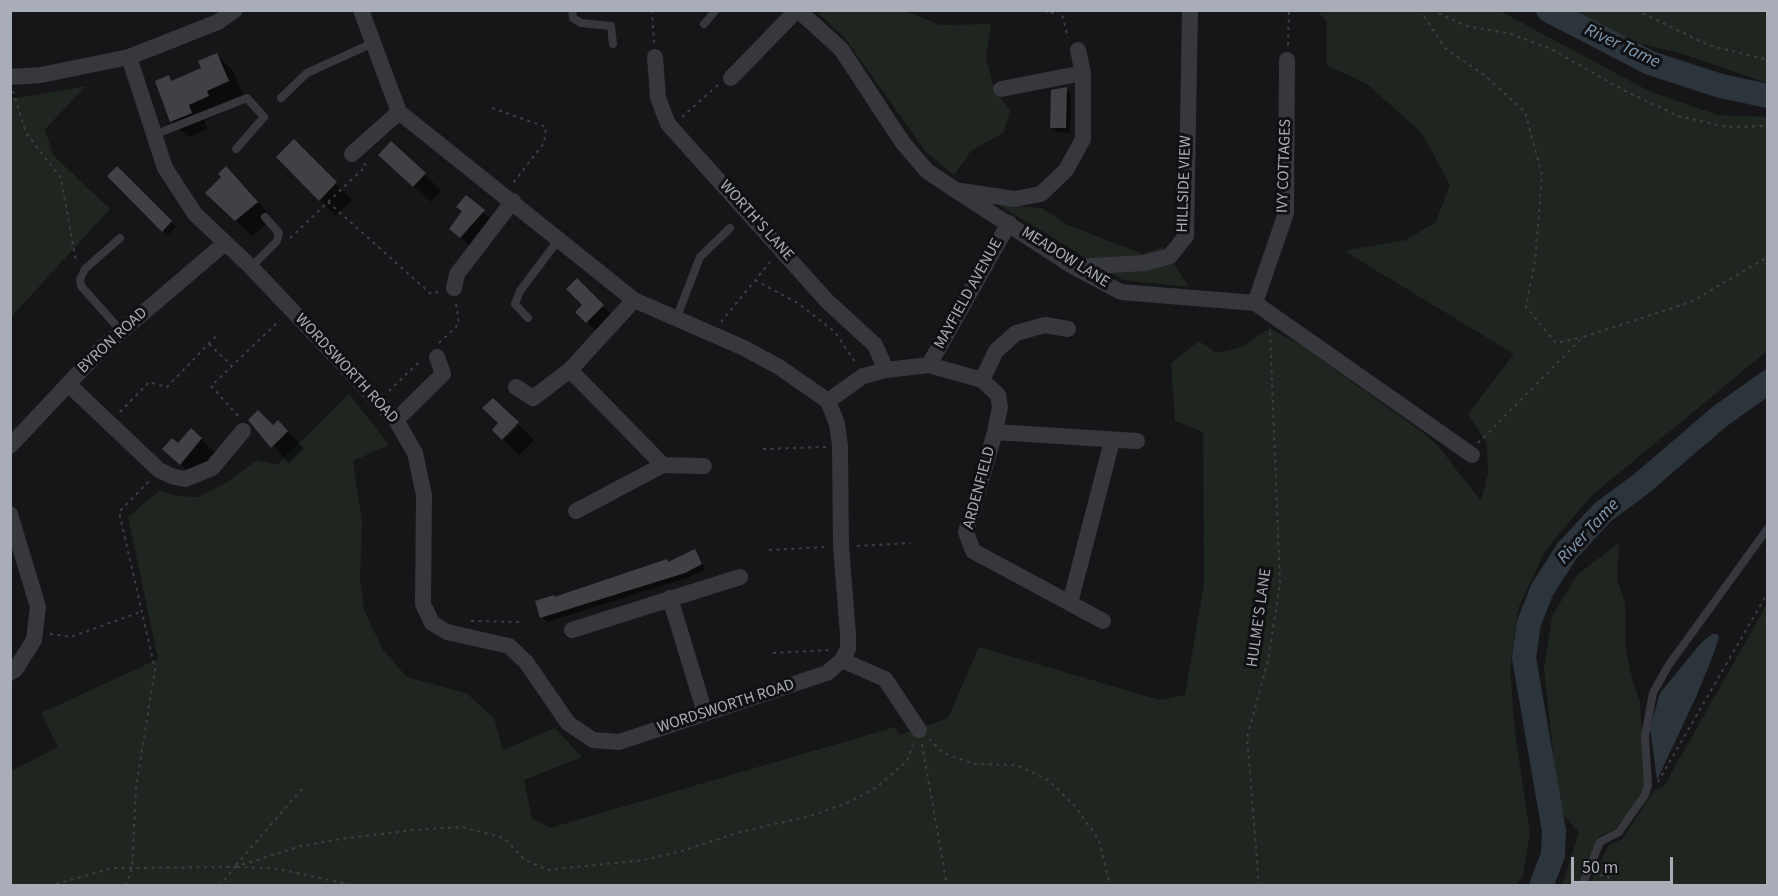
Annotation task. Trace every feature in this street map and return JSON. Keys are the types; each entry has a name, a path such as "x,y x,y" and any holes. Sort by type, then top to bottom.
{"street":[{"path":"10,77 41,75 129,57 218,22 236,10"},
{"path":"361,10 375,42 399,112 634,300 744,348 779,367 828,402 837,424 840,446 845,654 885,679 919,730"},
{"path":"731,78 797,10"},
{"name":"MEADOW LANE","path":"797,10 841,49 903,143 927,171 1074,267 1121,292 1255,303 1455,443 1475,449"},
{"name":"HILLSIDE VIEW","path":"1074,267 1145,262 1170,256 1186,236 1190,10"},
{"path":"957,191 1015,199 1041,194 1066,170 1083,139 1083,73 1078,50"},
{"name":"WORDSWORTH ROAD","path":"129,57 165,168 195,214 224,244 251,267 396,420 415,453 424,495 423,604 432,623 447,632 509,646 526,662 568,723 593,740 619,742 827,673 845,654"},
{"name":"WORTH'S LANE","path":"655,57 658,98 671,128 827,301 875,345 886,370"},
{"name":"IVY COTTAGES","path":"1255,303 1286,213 1287,60"},
{"path":"1001,89 1083,73"},
{"path":"354,153 399,112"},
{"path":"455,281 508,198"},
{"name":"MAYFIELD AVENUE","path":"929,365 1009,223"},
{"name":"BYRON ROAD","path":"10,446 121,331 224,244"},
{"path":"516,387 533,398 570,370 634,300"},
{"path":"982,380 996,351 1016,333 1045,325 1068,329"},
{"path":"396,420 443,374 437,357"},
{"path":"828,402 863,376 886,370 929,365 982,380 998,395 1000,407 995,432"},
{"path":"570,370 663,465"},
{"path":"68,384 159,470 174,477 185,479 200,475 212,468 243,431"},
{"name":"ARDENFIELD","path":"1103,621 973,551 966,532 995,432 1137,441"},
{"path":"1070,603 1112,441"},
{"path":"576,511 663,465 704,466"},
{"path":"10,514 38,607 34,640 15,670 10,673"},
{"path":"572,630 740,577"},
{"path":"670,598 705,713"}],"lane":[{"path":"572,10 573,18 580,23 611,26 613,44"},
{"path":"704,24 716,10"},
{"path":"282,98 307,73 375,42"},
{"path":"154,135 247,98 264,117 236,149"},
{"path":"251,267 278,241 279,233 265,217"},
{"path":"676,319 700,257 730,228"},
{"path":"120,238 85,269 80,279 81,286 121,331"},
{"path":"528,318 516,304 520,291 559,239"},
{"path":"1582,885 1600,842 1619,832 1645,795 1648,785 1645,736 1653,693 1668,666 1767,528"}],"path":[{"path":"652,10 655,57"},
{"path":"1046,10 1048,14 1061,11 1068,40 1078,50"},
{"path":"1287,60 1289,10"},
{"path":"1420,10 1445,48 1484,75 1525,112 1542,175 1535,261 1526,307 1556,343 1583,337 1691,302 1767,257"},
{"path":"1432,10 1466,26 1508,33 1551,49 1625,92 1678,116 1727,127 1767,126"},
{"path":"1636,10 1708,45 1767,60"},
{"path":"671,128 726,77 731,78"},
{"path":"10,85 26,133 61,178 80,279"},
{"path":"492,108 546,127 547,134 544,143 508,198"},
{"path":"278,241 287,241 366,166 354,153"},
{"path":"328,202 431,294 455,281"},
{"path":"713,334 774,257"},
{"path":"755,280 799,304 835,332 852,357"},
{"path":"243,431 238,417 212,386 291,310"},
{"name":"HULME'S LANE","path":"1260,885 1247,737 1268,661 1281,583 1276,441 1269,334 1277,318"},
{"path":"110,422 149,382 167,387 219,333"},
{"path":"1475,449 1583,337"},
{"path":"208,344 232,366"},
{"path":"763,450 840,446"},
{"path":"126,885 132,868 136,789 155,669 118,512 159,470"},
{"path":"769,550 911,543"},
{"path":"1648,785 1658,782 1767,592"},
{"path":"35,632 71,637 140,612"},
{"path":"467,621 519,622"},
{"path":"772,653 845,654"},
{"path":"235,867 302,846 352,837 462,828 504,838 524,859 547,870 644,860 682,851 740,832 810,816 847,803 877,787 907,761 919,730"},
{"path":"919,730 947,885"},
{"path":"919,730 943,753 974,764 1017,765 1048,780 1074,805 1099,840 1110,885"},
{"path":"219,885 302,789"},
{"path":"49,885 113,868 235,867 273,868 357,885"},
{"path":"1587,873 1607,876 1617,885"},
{"path":"1675,885 1680,885"}],"shaded area":[{"path":"824,10 905,11 940,25 991,24 986,57 994,89 1010,110 1004,132 971,151 954,175 926,152 845,38 819,14"},
{"path":"1317,11 1500,11 1651,92 1718,115 1767,117 1767,351 1590,497 1545,551 1518,609 1510,670 1515,733 1530,833 1523,876 1516,885 11,886 11,771 58,747 41,713 158,659 128,517 159,491 177,496 198,497 224,484 257,460 277,465 349,394 389,445 353,461 362,522 360,579 364,610 383,650 407,677 466,693 494,718 503,750 555,728 582,757 524,780 532,818 550,828 895,727 899,735 948,718 979,647 1160,700 1185,695 1204,584 1203,432 1175,421 1171,363 1199,341 1216,353 1242,347 1270,328 1302,346 1422,432 1438,446 1481,501 1488,473 1487,444 1468,414 1514,354 1344,251 1406,240 1436,222 1450,185 1422,133 1368,85 1327,65 1327,21"},
{"path":"1568,11 1767,11 1767,83 1677,52 1636,43"},
{"path":"86,86 45,129 53,155 110,209 11,317 11,99"},
{"path":"999,205 1042,208 1065,224 1143,254 1163,247 1189,287 1122,280"},
{"path":"1619,543 1617,579 1625,603 1625,643 1632,679 1640,702 1645,786 1642,796 1615,829 1598,837 1579,885 1560,885 1564,880 1579,832 1563,815 1556,781 1544,668 1552,616 1577,575"},
{"path":"1767,604 1767,885 1589,885 1609,845 1622,839 1655,790 1664,786"},
{"path":"1712,634 1718,634 1719,637 1714,653 1657,780 1650,728 1660,693 1701,643"}],"building":[{"path":"217,53 229,81 207,91 209,96 189,105 192,113 170,122 155,81 169,75 171,81 201,68 198,61"},
{"path":"1067,87 1066,128 1050,128 1051,90"},
{"path":"294,139 337,182 319,201 276,157"},
{"path":"391,141 426,173 413,187 378,155"},
{"path":"117,166 172,221 162,232 107,176"},
{"path":"226,166 258,202 235,221 205,193 221,177 218,174"},
{"path":"466,195 485,210 460,238 449,229 462,211 456,207"},
{"path":"577,278 604,305 586,323 575,312 582,305 566,289"},
{"path":"493,398 519,422 502,440 492,430 498,423 482,408"},
{"path":"258,410 273,425 278,420 288,431 271,448 248,420"},
{"path":"191,428 202,438 180,465 162,449 172,438 178,443"},
{"path":"695,549 702,564 685,573 540,618 535,601 554,595 554,597 667,559 668,562"}],"waterway":[{"name":"River Tame","path":"1548,10 1650,63 1721,86 1768,96"},
{"name":"River Tame","path":"1541,886 1553,855 1554,831 1524,658 1529,623 1542,590 1567,551 1603,512 1641,484 1719,417 1768,382"}]}
